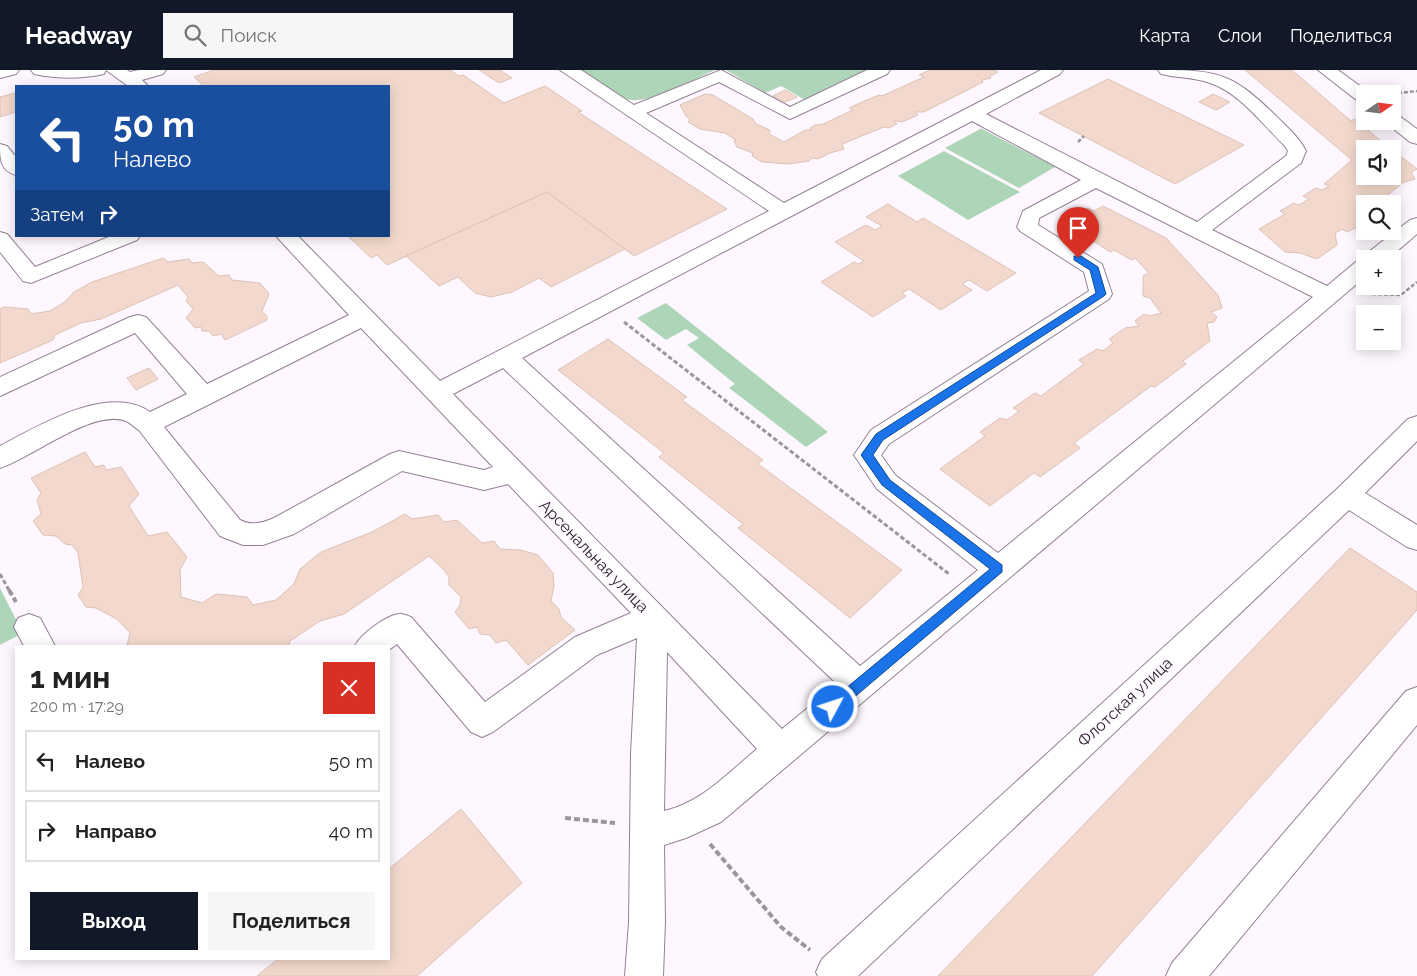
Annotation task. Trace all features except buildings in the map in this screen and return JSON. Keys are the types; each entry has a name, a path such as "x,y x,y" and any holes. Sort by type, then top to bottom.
{"street":[{"path":"0,73 10,70"},
{"path":"40,70 74,74 98,70"},
{"path":"128,78 157,70"},
{"path":"569,70 784,212"},
{"path":"632,112 720,75 790,114 881,70"},
{"path":"436,393 1054,70"},
{"path":"1167,70 1203,75 1220,81 1234,89 1292,142 1297,152 1294,159 1199,230"},
{"path":"1327,70 1356,91"},
{"path":"972,114 1096,180 1331,294"},
{"path":"1401,126 1417,138"},
{"path":"0,150 15,168"},
{"path":"0,184 15,178"},
{"path":"998,569 886,482 867,455 880,437 1101,294 1094,269 1027,227 1030,215 1096,180"},
{"path":"1385,250 1417,224"},
{"path":"0,238 31,276 128,237"},
{"name":"Арсенальная улица","path":"287,237 362,318 652,617 647,754 647,922 644,976"},
{"path":"647,830 669,828 692,821 709,810 1356,273"},
{"path":"148,424 362,318"},
{"path":"0,387 138,322 203,396"},
{"path":"506,357 859,685"},
{"path":"0,458 82,417 107,412 132,413 148,424 230,528 243,534 263,534 284,526 399,461 484,480 498,477 510,469"},
{"name":"Флотская улица","path":"838,976 835,972 842,965 1347,495 1417,425"},
{"path":"1347,495 1417,539"},
{"path":"372,645 400,626 482,722 586,646 652,617 780,751"},
{"path":"1185,976 1417,701"}],"path":[{"path":"1401,93 1417,91"},
{"path":"1078,142 1084,136"},
{"path":"1331,294 1401,295 1417,282"},
{"path":"604,306 971,591"},
{"path":"565,818 616,823"},
{"path":"708,841 782,927"}],"green space":[{"path":"578,70 715,70 657,96 634,100 624,99"},
{"path":"726,70 868,70 805,100 781,86 765,93"},
{"path":"982,128 1055,167 1019,188 945,148"},
{"path":"944,151 1020,192 968,220 898,176"},
{"path":"666,303 828,432 806,447 729,388 735,384 687,345 699,338 686,329 666,340 637,318"},
{"path":"0,588 23,633 0,645"}],"route":[{"path":"833,707 998,569 886,482 867,455 880,437 1101,294 1094,269 1078,258"}]}
